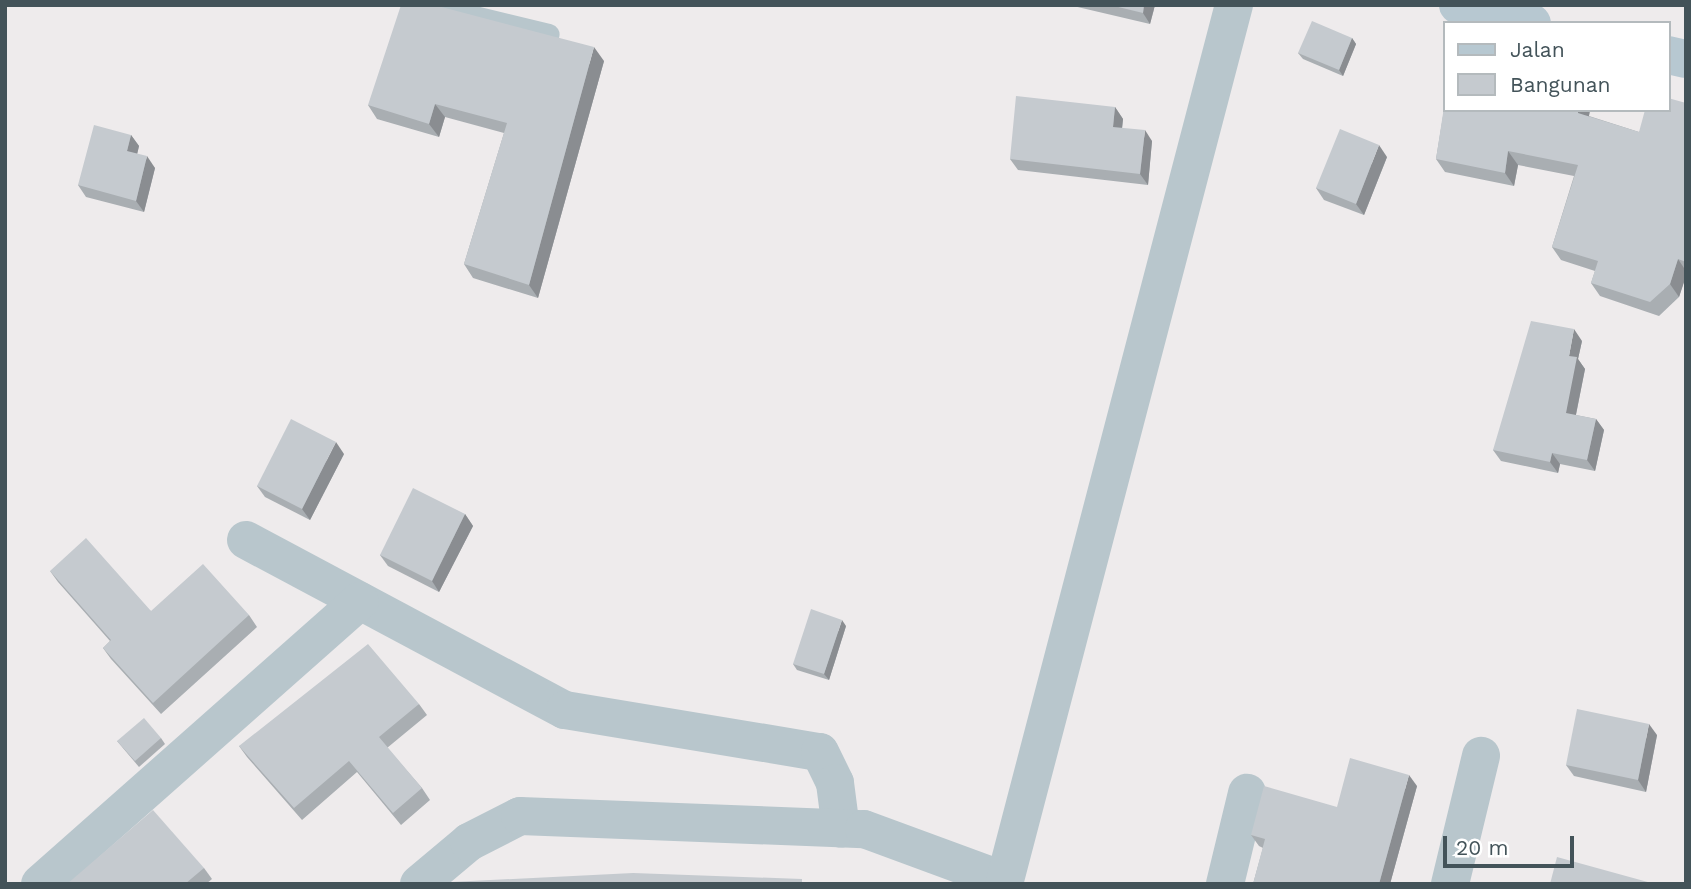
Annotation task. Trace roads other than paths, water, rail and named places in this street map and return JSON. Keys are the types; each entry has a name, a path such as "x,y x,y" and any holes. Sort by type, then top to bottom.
{"street":[{"path":"419,884 469,842 520,816 864,830 1005,882 1234,5"},
{"path":"1458,5 1524,21"},
{"path":"246,540 565,710 820,752 835,783 841,829"},
{"path":"40,884 360,601"},
{"path":"1450,884 1481,756"},
{"path":"1225,884 1247,793"}],"lane":[{"path":"429,5 549,34"}]}
